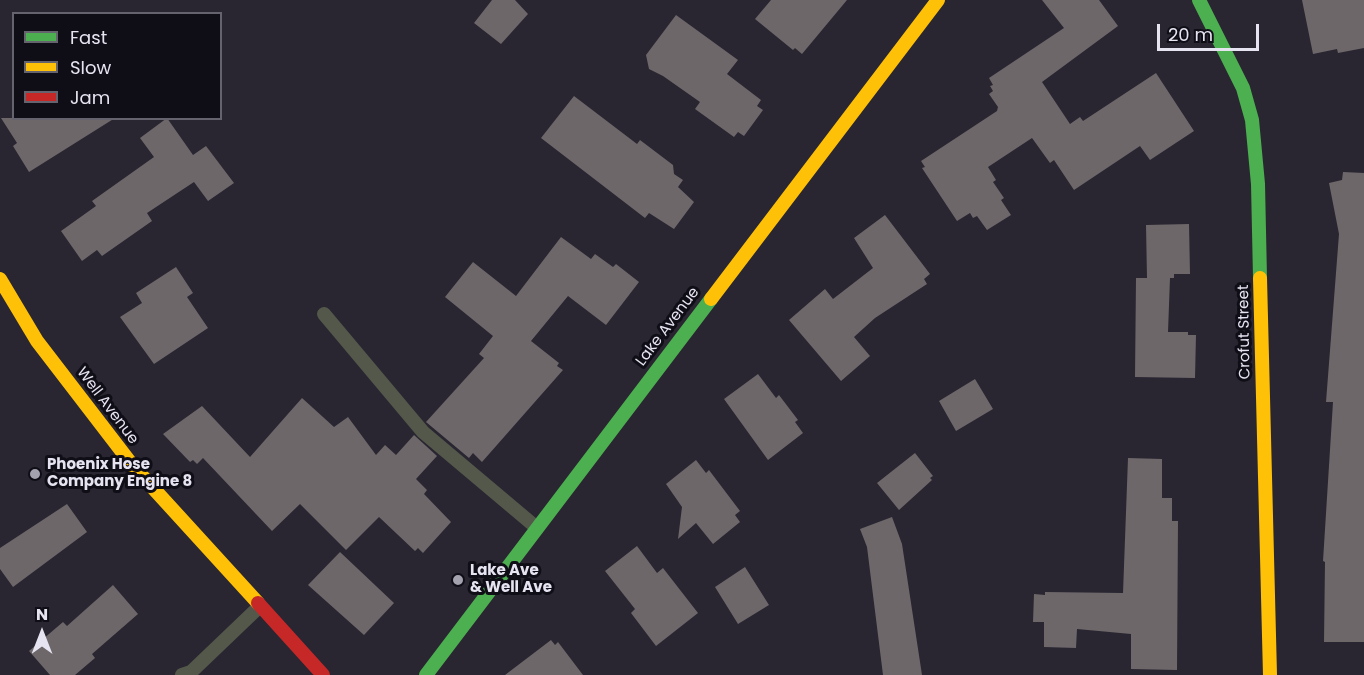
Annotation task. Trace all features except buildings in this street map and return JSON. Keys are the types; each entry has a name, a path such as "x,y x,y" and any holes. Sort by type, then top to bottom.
{"street":[{"name":"Lake Avenue","path":"426,675 938,0"},
{"name":"Crofut Street","path":"1199,0 1243,88 1252,120 1258,184 1270,675"},
{"name":"Well Avenue","path":"0,279 37,341 133,466 323,675"}],"lane":[{"path":"324,314 423,432 537,528"},
{"path":"182,675 191,672 260,606"}],"traffic: fast":[{"path":"1199,0 1243,88 1252,120 1258,184 1260,278"},
{"path":"426,675 711,299"}],"traffic: slow":[{"path":"711,299 938,0"},
{"path":"1260,278 1270,675"},
{"path":"0,279 37,341 133,466 258,603"}],"traffic: jam":[{"path":"258,603 323,675"}],"place":[{"name":"Phoenix Hose Company Engine 8","path":"35,474"},
{"name":"Lake Ave & Well Ave","path":"458,580"}]}
